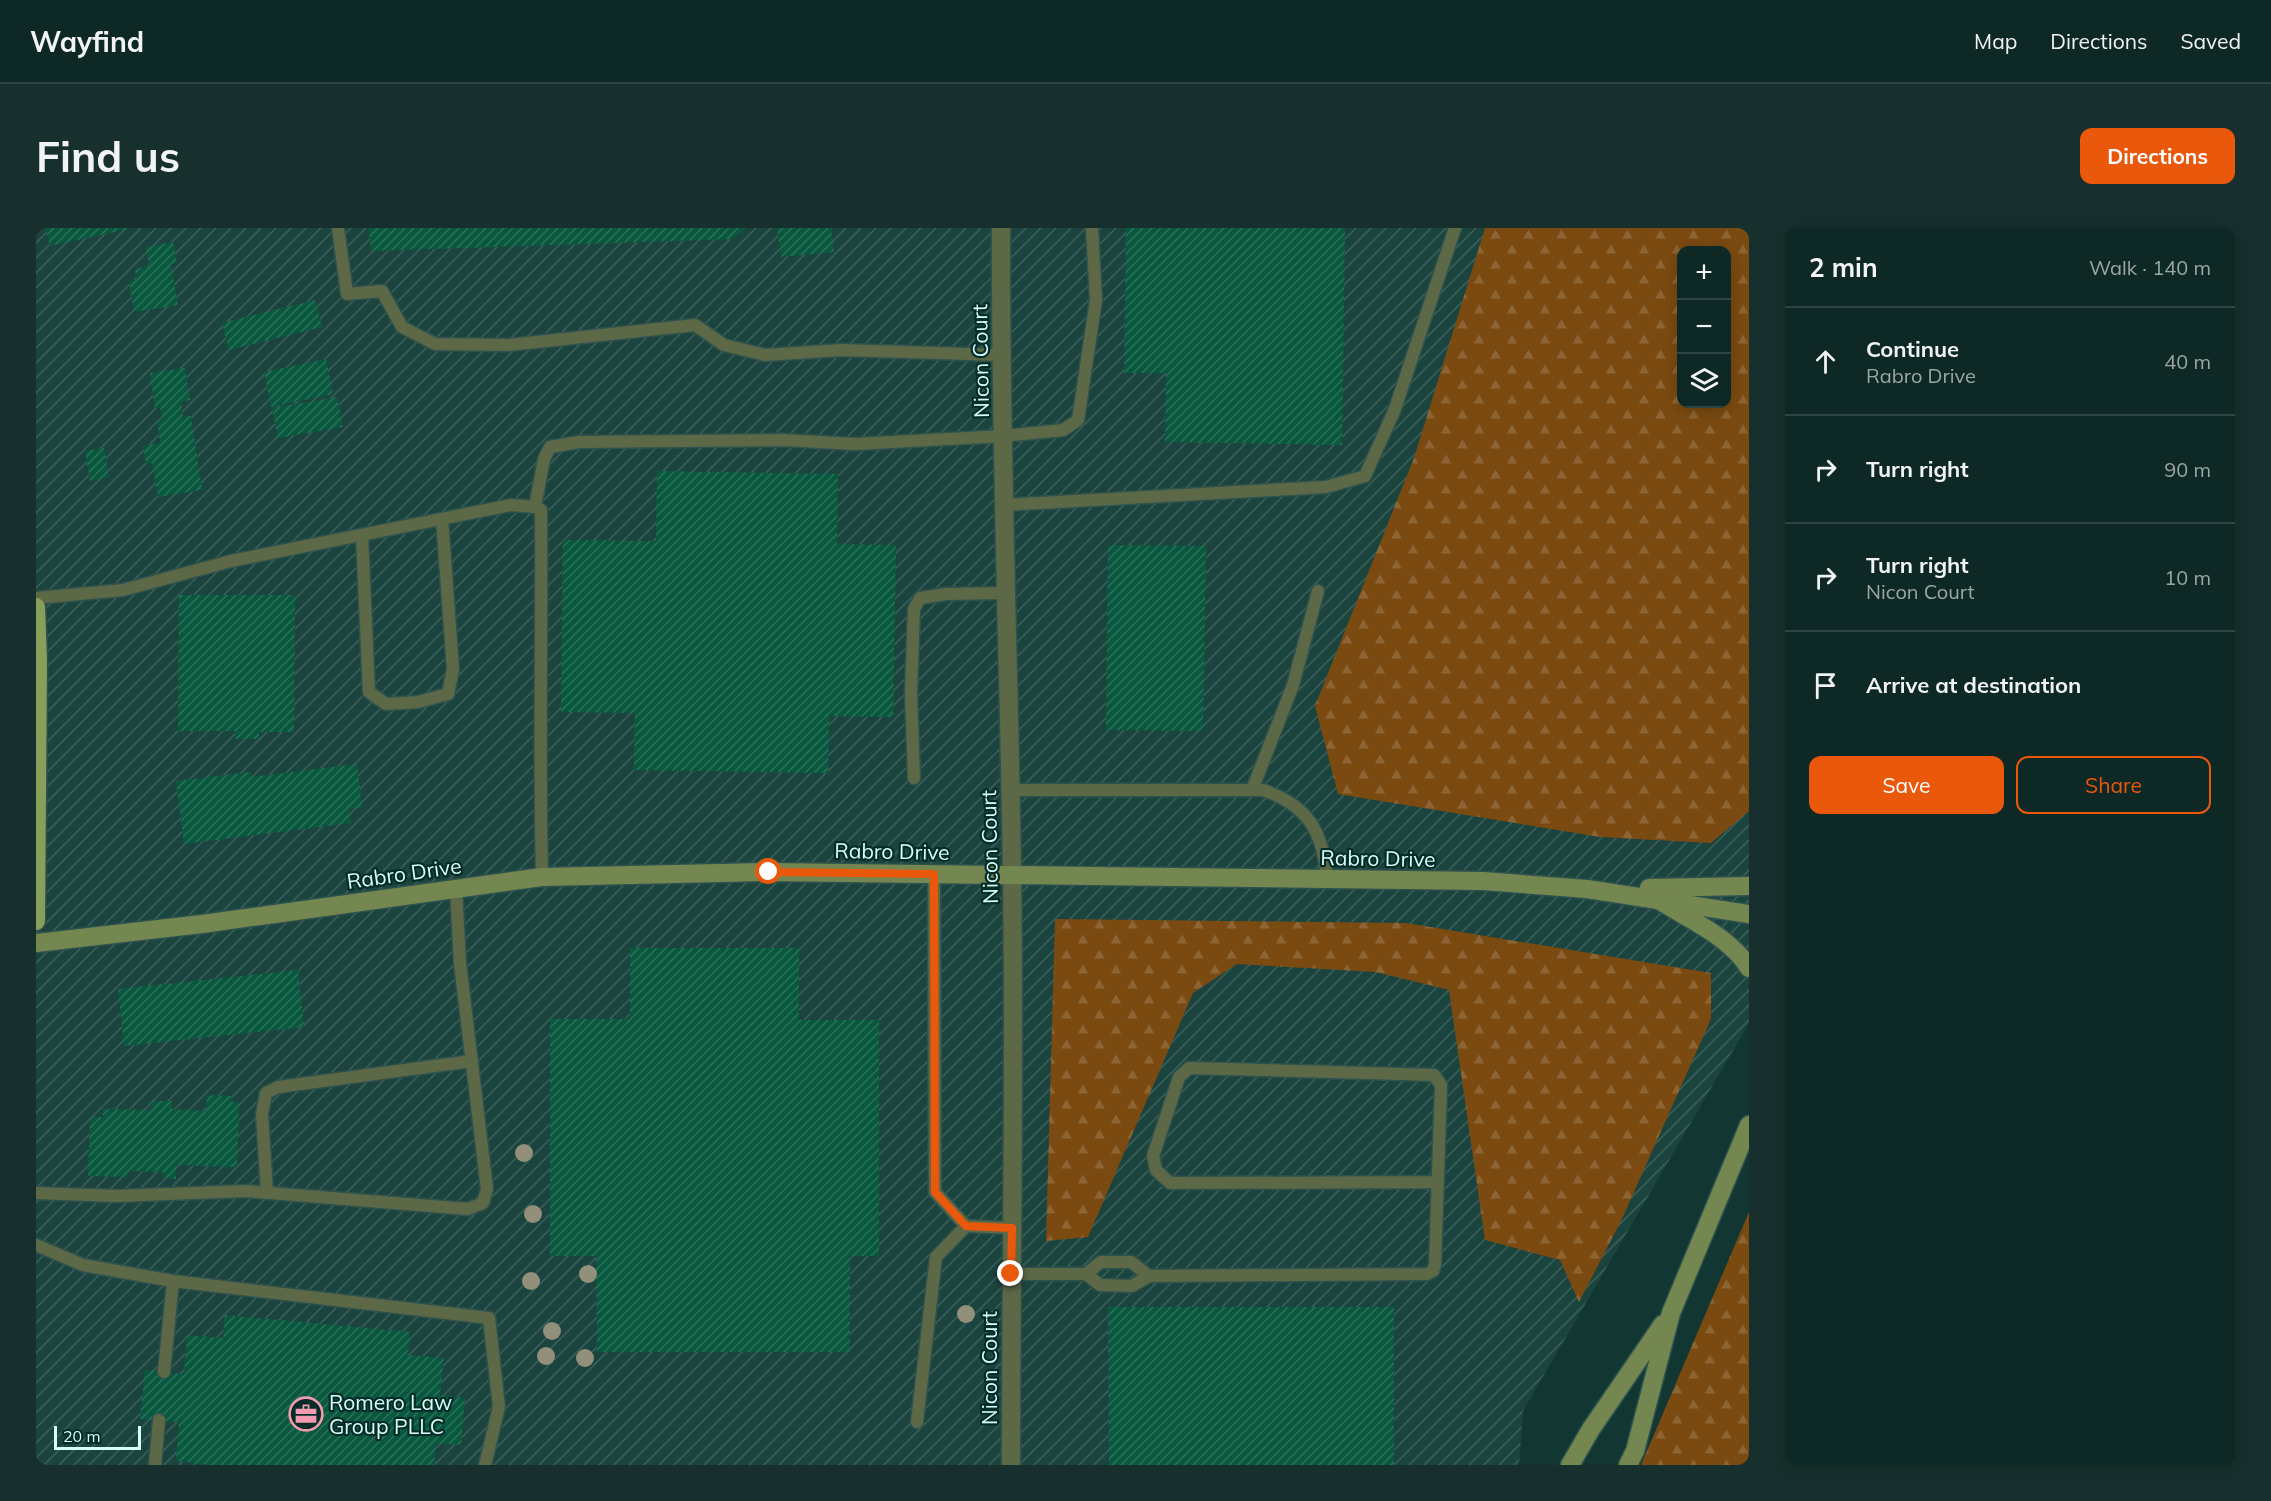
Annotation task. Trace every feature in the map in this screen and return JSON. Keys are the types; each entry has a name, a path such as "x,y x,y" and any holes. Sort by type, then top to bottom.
{"main road":[{"path":"36,608 38,672 36,921"},
{"name":"Rabro Drive","path":"36,944 202,924 542,877 769,872 1483,881 1653,897 1749,914"},
{"path":"1587,889 1749,886"},
{"path":"1653,897 1730,946 1749,968"},
{"path":"1628,1465 1635,1451 1671,1313 1749,1125"},
{"path":"1570,1465 1591,1429 1671,1313"}],"street":[{"name":"Nicon Court","path":"1001,228 1000,355 1004,436 1012,876 1011,1465"}],"lane":[{"path":"338,228 347,294 382,291 402,327 435,344 508,345 695,325 724,345 765,355 842,350 1000,355"},
{"path":"535,507 544,459 550,447 579,442 783,440 855,444 1004,436 1063,430 1078,420 1096,300 1092,228"},
{"path":"1004,505 1326,487 1365,476 1395,409 1455,228"},
{"path":"36,598 123,590 231,561 511,505 535,507 541,510 542,636 539,754 542,877"},
{"path":"362,535 369,692 386,704 418,702 448,694 453,669 442,519"},
{"path":"1252,790 1293,685 1318,591"},
{"path":"915,778 912,694 914,609 920,598 946,594 1006,593"},
{"path":"1010,790 1263,790 1288,800 1307,816 1314,826 1325,856 1327,879"},
{"path":"934,874 935,1192 966,1226 1012,1228"},
{"path":"36,1193 116,1196 246,1191 468,1209 483,1203 487,1189 460,963 456,889"},
{"path":"267,1193 262,1114 266,1093 278,1087 472,1061"},
{"path":"1011,1274 1086,1274 1100,1285 1132,1286 1149,1276 1427,1274 1433,1271 1435,1264 1438,1182 1441,1085 1434,1075 1189,1068 1179,1077 1153,1156 1156,1170 1170,1183 1438,1182"},
{"path":"916,1422 936,1257 966,1226"},
{"path":"36,1245 83,1265 173,1281 489,1318 499,1407 485,1465"},
{"path":"1086,1274 1101,1262 1131,1262 1149,1276"},
{"path":"164,1372 173,1281"},
{"path":"155,1465 159,1420"}],"shaded area":[{"path":"36,228 1749,228 1749,1023 1523,1411 1519,1465 36,1465"}],"green space":[{"path":"1485,228 1749,228 1749,811 1711,843 1600,837 1338,794 1315,706 1414,458"},
{"path":"1055,919 1406,923 1711,973 1711,1019 1621,1221 1579,1302 1560,1260 1485,1240 1449,990 1376,972 1237,964 1193,993 1088,1237 1046,1241"},
{"path":"1749,1212 1749,1462 1747,1465 1641,1465"}],"building":[{"path":"45,228 128,228 128,229 50,246"},
{"path":"369,228 746,228 732,239 371,251"},
{"path":"777,228 831,228 834,252 781,257"},
{"path":"1126,228 1345,228 1342,445 1165,442 1166,373 1124,373"},
{"path":"173,242 177,263 171,264 178,305 134,312 129,281 136,279 135,269 149,266 146,247"},
{"path":"315,300 322,327 229,350 222,323"},
{"path":"326,359 333,394 271,407 264,372"},
{"path":"185,368 190,400 181,402 183,417 191,416 202,490 158,497 152,463 146,464 143,446 160,443 157,421 162,420 160,407 155,408 150,373"},
{"path":"337,397 343,427 278,438 272,408"},
{"path":"104,448 109,477 90,481 85,451"},
{"path":"657,471 838,474 837,544 896,545 893,717 829,716 828,773 634,770 635,713 561,712 563,540 656,541"},
{"path":"1108,545 1206,546 1203,731 1106,730"},
{"path":"179,595 295,595 294,732 259,732 259,739 235,739 235,731 178,731"},
{"path":"357,764 362,807 349,809 351,823 184,844 176,781 251,772 251,777"},
{"path":"630,948 799,948 799,1020 879,1020 879,1256 850,1256 850,1352 597,1352 596,1256 550,1256 550,1019 630,1019"},
{"path":"298,970 304,1027 124,1046 118,989"},
{"path":"207,1095 231,1096 231,1102 239,1102 237,1167 176,1165 176,1179 163,1178 163,1172 127,1171 127,1177 88,1176 90,1117 103,1117 103,1109 151,1110 152,1101 172,1101 172,1109 206,1111"},
{"path":"1108,1307 1394,1307 1394,1465 1109,1465"},
{"path":"225,1315 410,1332 408,1355 444,1358 440,1395 465,1398 461,1445 436,1443 434,1465 209,1465 176,1461 179,1422 140,1419 145,1370 184,1374 187,1335 223,1338"}],"place":[{"name":"Romero Law Group PLLC","path":"306,1414"}],"route":[{"path":"769,872 934,874 935,1192 966,1226 1012,1228 1011,1274"}]}
